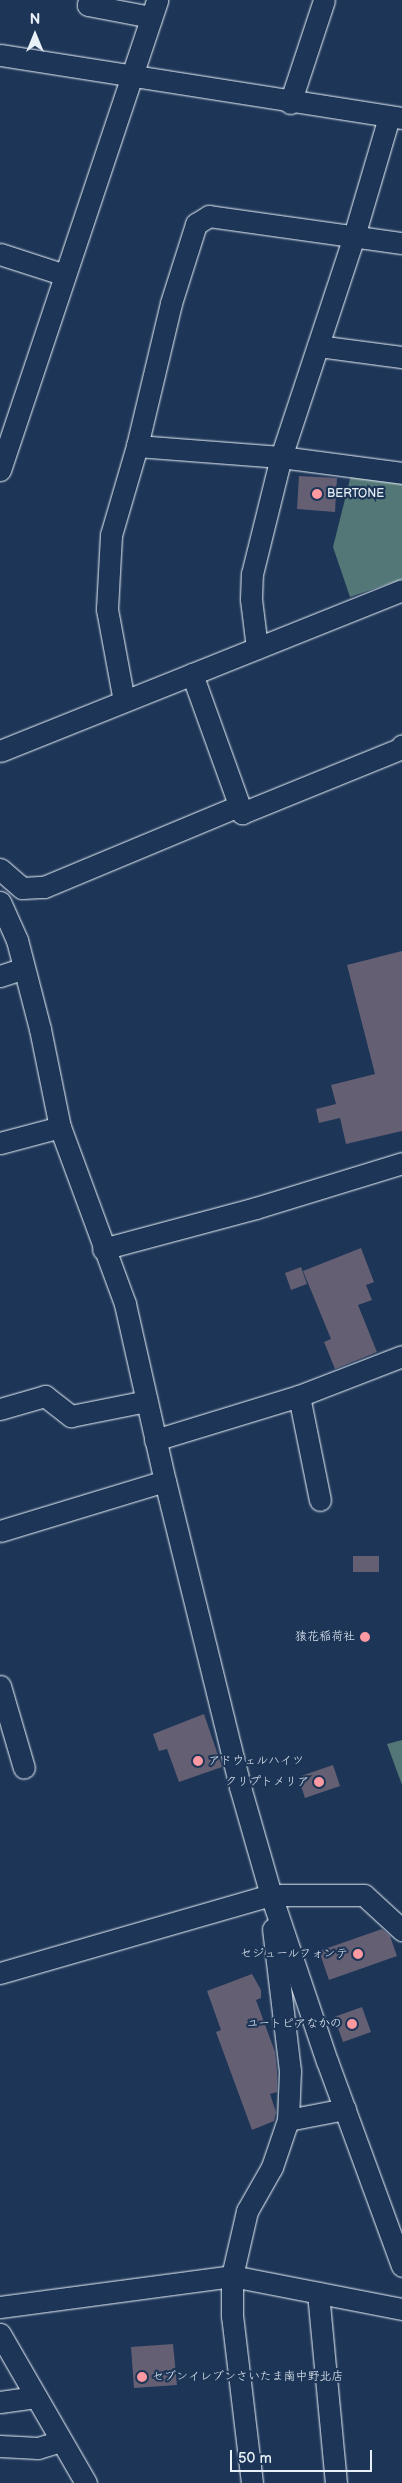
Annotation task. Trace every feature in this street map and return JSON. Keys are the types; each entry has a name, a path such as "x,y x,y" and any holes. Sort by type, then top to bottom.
{"street":[{"path":"0,470 7,417 65,275 154,9 88,5 89,0"},
{"path":"290,103 324,0"},
{"path":"0,55 290,103 396,118 354,236 281,457 252,574 251,599 257,648"},
{"path":"124,701 107,609 111,535 137,446 171,303 196,224 209,216 402,243"},
{"path":"0,254 65,275"},
{"path":"318,346 402,357"},
{"path":"137,446 281,457 402,473"},
{"path":"0,751 402,590"},
{"path":"192,674 242,813 400,749 402,745"},
{"path":"0,869 22,888 44,887 239,806"},
{"path":"0,902 17,940 60,1127 103,1249 126,1304 155,1440 240,1787 271,1895 402,2266"},
{"path":"0,976 24,968"},
{"path":"0,1143 60,1127"},
{"path":"103,1249 274,1203 402,1163"},
{"path":"155,1440 299,1396 402,1356"},
{"path":"0,1408 45,1396 71,1416 147,1401"},
{"path":"299,1396 320,1500"},
{"path":"0,1531 165,1481"},
{"path":"0,1686 24,1768"},
{"path":"252,2483 232,2316 232,2276 247,2211 272,2167 288,2120 290,2071 271,1895"},
{"path":"0,1973 271,1895 364,1895 402,1930"},
{"path":"288,2120 345,2109"},
{"path":"0,2307 232,2276 402,2309"},
{"path":"318,2293 336,2483"},
{"path":"0,2334 86,2483"},
{"path":"0,2402 36,2397"},
{"path":"0,2446 38,2448 61,2441"}],"green space":[{"path":"351,475 402,482 402,579 350,597 333,547"},
{"path":"402,1740 402,1785 387,1744"}],"building":[{"name":"BERTONE","path":"299,476 337,478 335,512 297,509"},
{"path":"402,951 402,1131 346,1144 340,1118 319,1123 316,1109 336,1104 331,1085 375,1074 347,965"},
{"path":"361,1248 374,1282 366,1285 372,1300 358,1305 377,1352 335,1369 324,1342 331,1339 303,1271"},
{"path":"301,1267 307,1284 291,1290 285,1273"},
{"path":"353,1556 379,1556 379,1572 353,1572"},
{"path":"204,1714 222,1767 179,1782 167,1749 159,1751 153,1734"},
{"name":"クリプトメリア","path":"333,1765 340,1786 305,1798 298,1777"},
{"name":"セジュールフォンテ","path":"382,1929 390,1936 397,1956 329,1980 319,1951"},
{"path":"252,1974 261,1990 261,1998 256,2000 275,2052 277,2092 270,2094 276,2112 274,2121 252,2130 216,2032 221,2030 207,1991"},
{"name":"ユートピアなかの","path":"362,2007 371,2032 343,2042 334,2017"},
{"path":"173,2344 177,2385 134,2388 131,2347"}],"place":[{"name":"BERTONE","path":"317,494"},
{"name":"猿花稲荷社","path":"365,1637"},
{"name":"アドウェルハイツ","path":"198,1761"},
{"name":"クリプトメリア","path":"319,1782"},
{"name":"セジュールフォンテ","path":"358,1954"},
{"name":"ユートピアなかの","path":"352,2024"},
{"name":"セブンイレブンさいたま南中野北店","path":"142,2377"}]}
